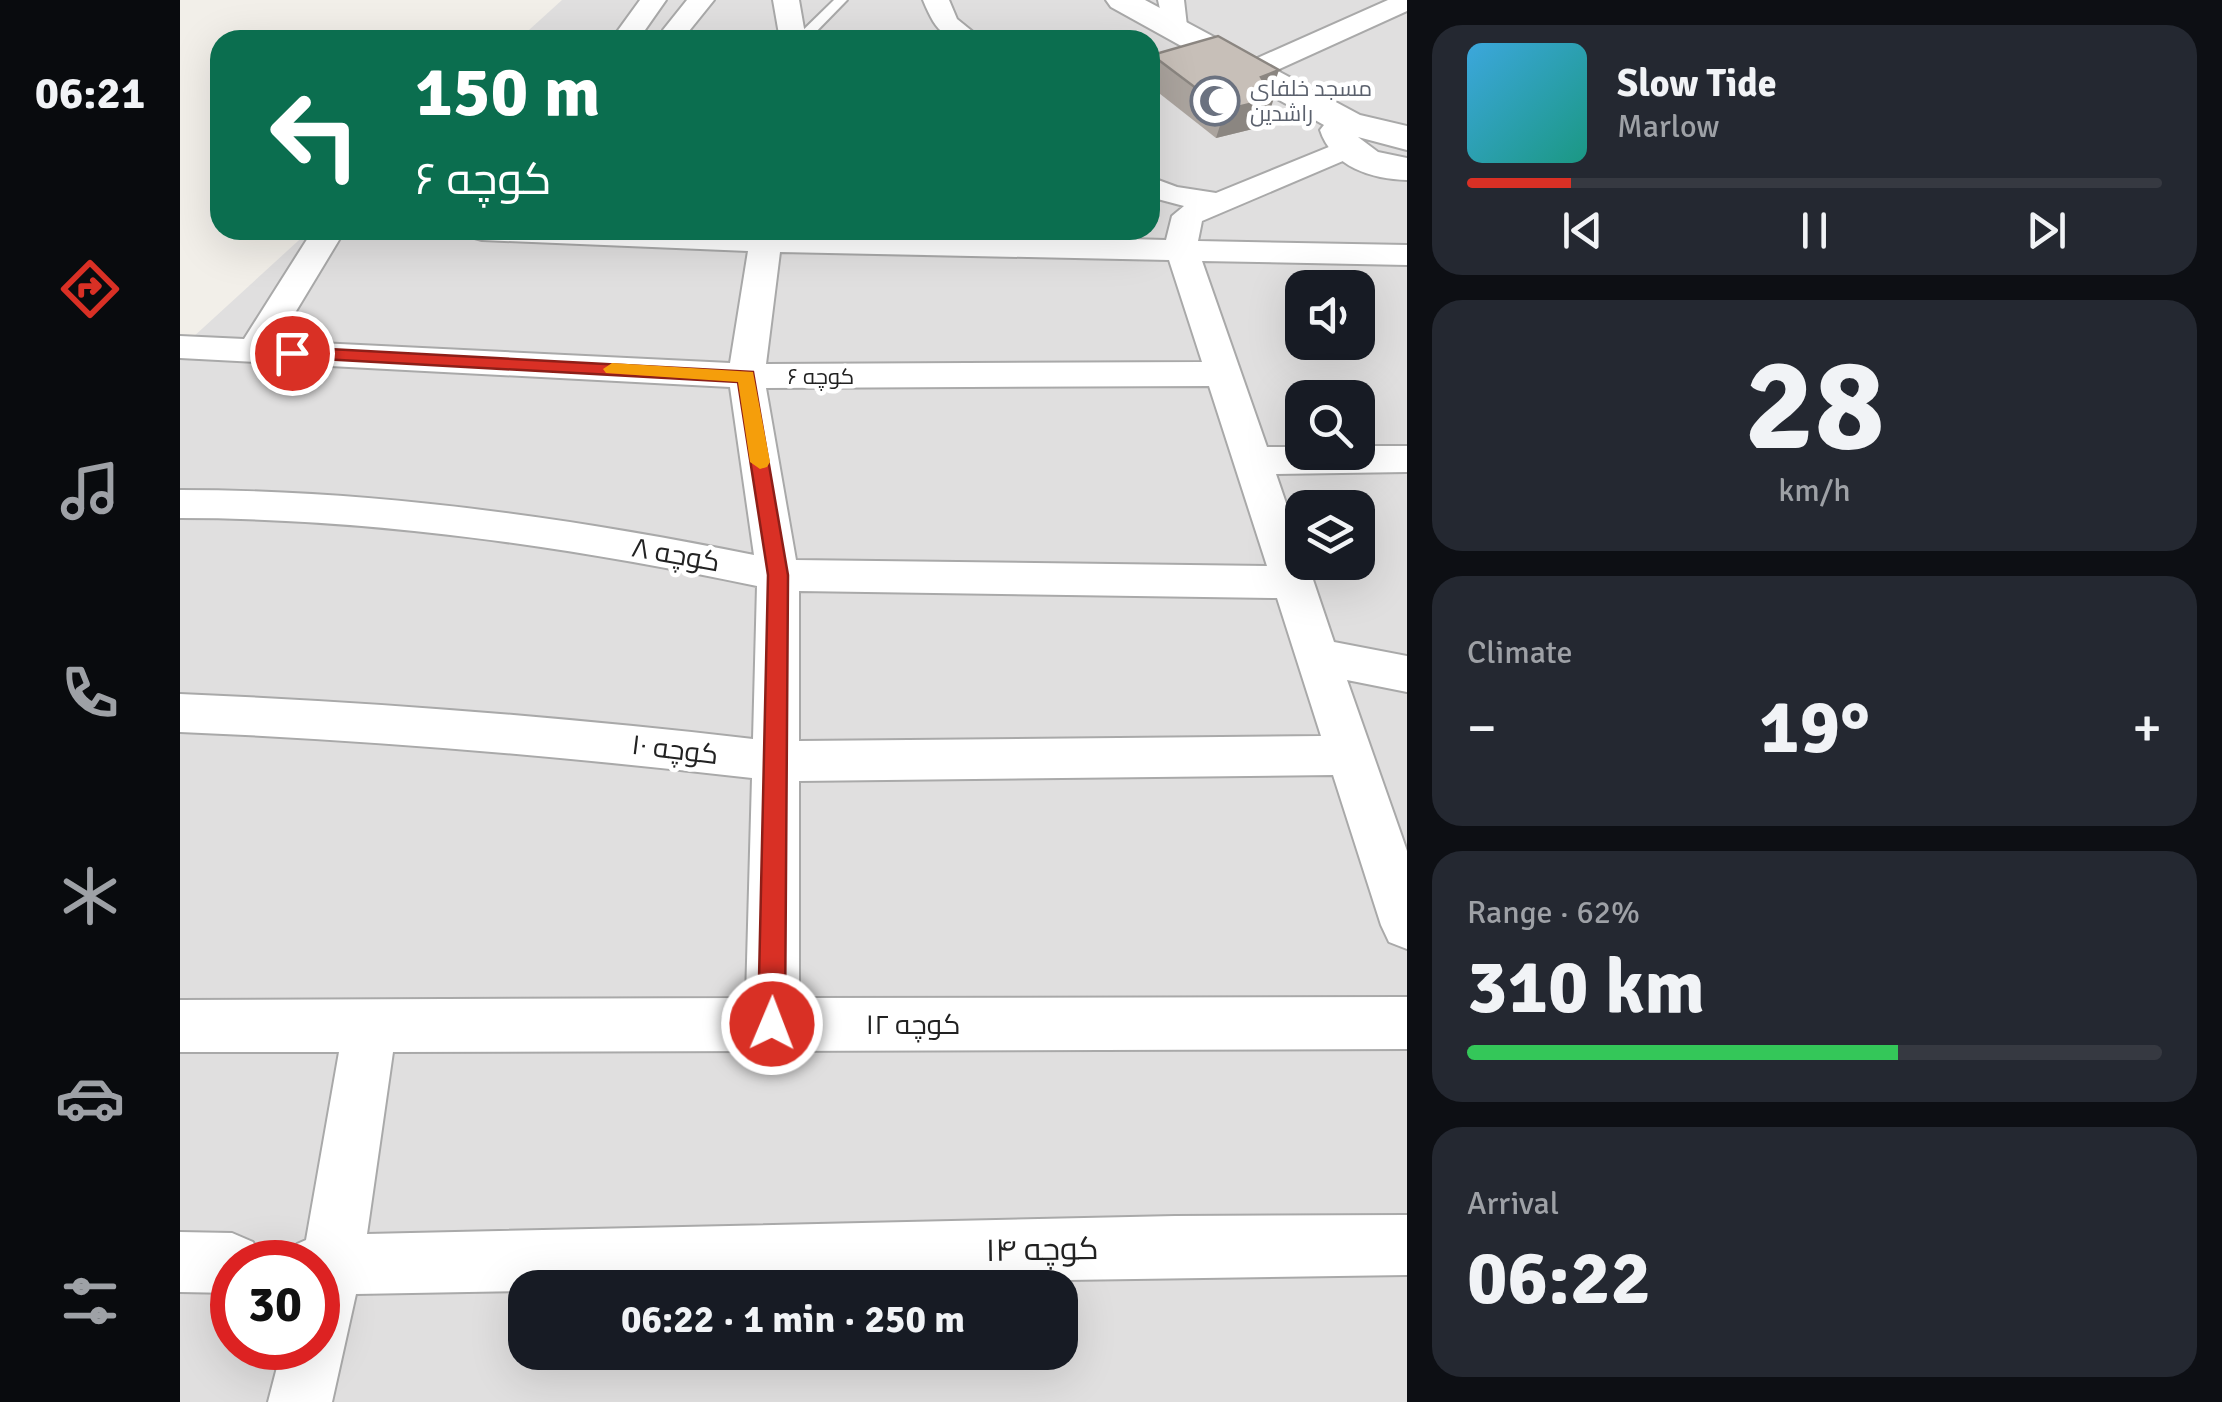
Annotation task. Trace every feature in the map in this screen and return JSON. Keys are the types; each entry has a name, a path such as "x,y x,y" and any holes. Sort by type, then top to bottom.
{"street":[{"path":"631,30 653,0"},
{"path":"676,30 701,0"},
{"path":"786,0 794,30"},
{"path":"936,0 946,23 956,30"},
{"path":"1122,0 1172,13 1348,137"},
{"path":"1254,70 1407,1"},
{"path":"1182,245 1188,216 1348,137 1381,128 1405,162"},
{"path":"1160,190 1222,202"},
{"path":"1160,211 1182,245 1404,907"},
{"path":"254,351 323,240"},
{"path":"764,240 746,376 778,575 772,1024"},
{"path":"950,240 1182,245 1407,256"},
{"name":"کوچه ۶","path":"180,347 746,376 948,376 949,401 1227,387"},
{"path":"1252,461 1407,459"},
{"name":"کوچه ۸","path":"180,504 255,504 436,521 630,545 778,575 1292,582"},
{"path":"1317,656 1407,674"},
{"name":"کوچه ۱۰","path":"180,713 327,719 565,737 775,761 1350,755"},
{"name":"کوچه ۱۲","path":"180,1026 1407,1023"},
{"path":"330,1240 370,1026"},
{"name":"کوچه ۱۴","path":"340,1265 1156,1246 1407,1245"},
{"path":"180,1262 210,1263"},
{"path":"300,1402 308,1370"}],"lane":[{"path":"808,30 841,0"}],"shaded area":[{"path":"562,0 1407,0 1407,1402 180,1402 180,349 299,240 1160,240 1160,30 529,30"}],"building":[{"path":"1218,36 1279,70 1261,77 1274,98 1225,110 1160,61 1160,53"}],"slow traffic":[{"path":"612,369 746,376 760,462"}],"place":[{"name":"مسجد خلفای راشدین","path":"1215,101"}],"route":[{"path":"292,353 746,376 778,575 772,1024"}]}
